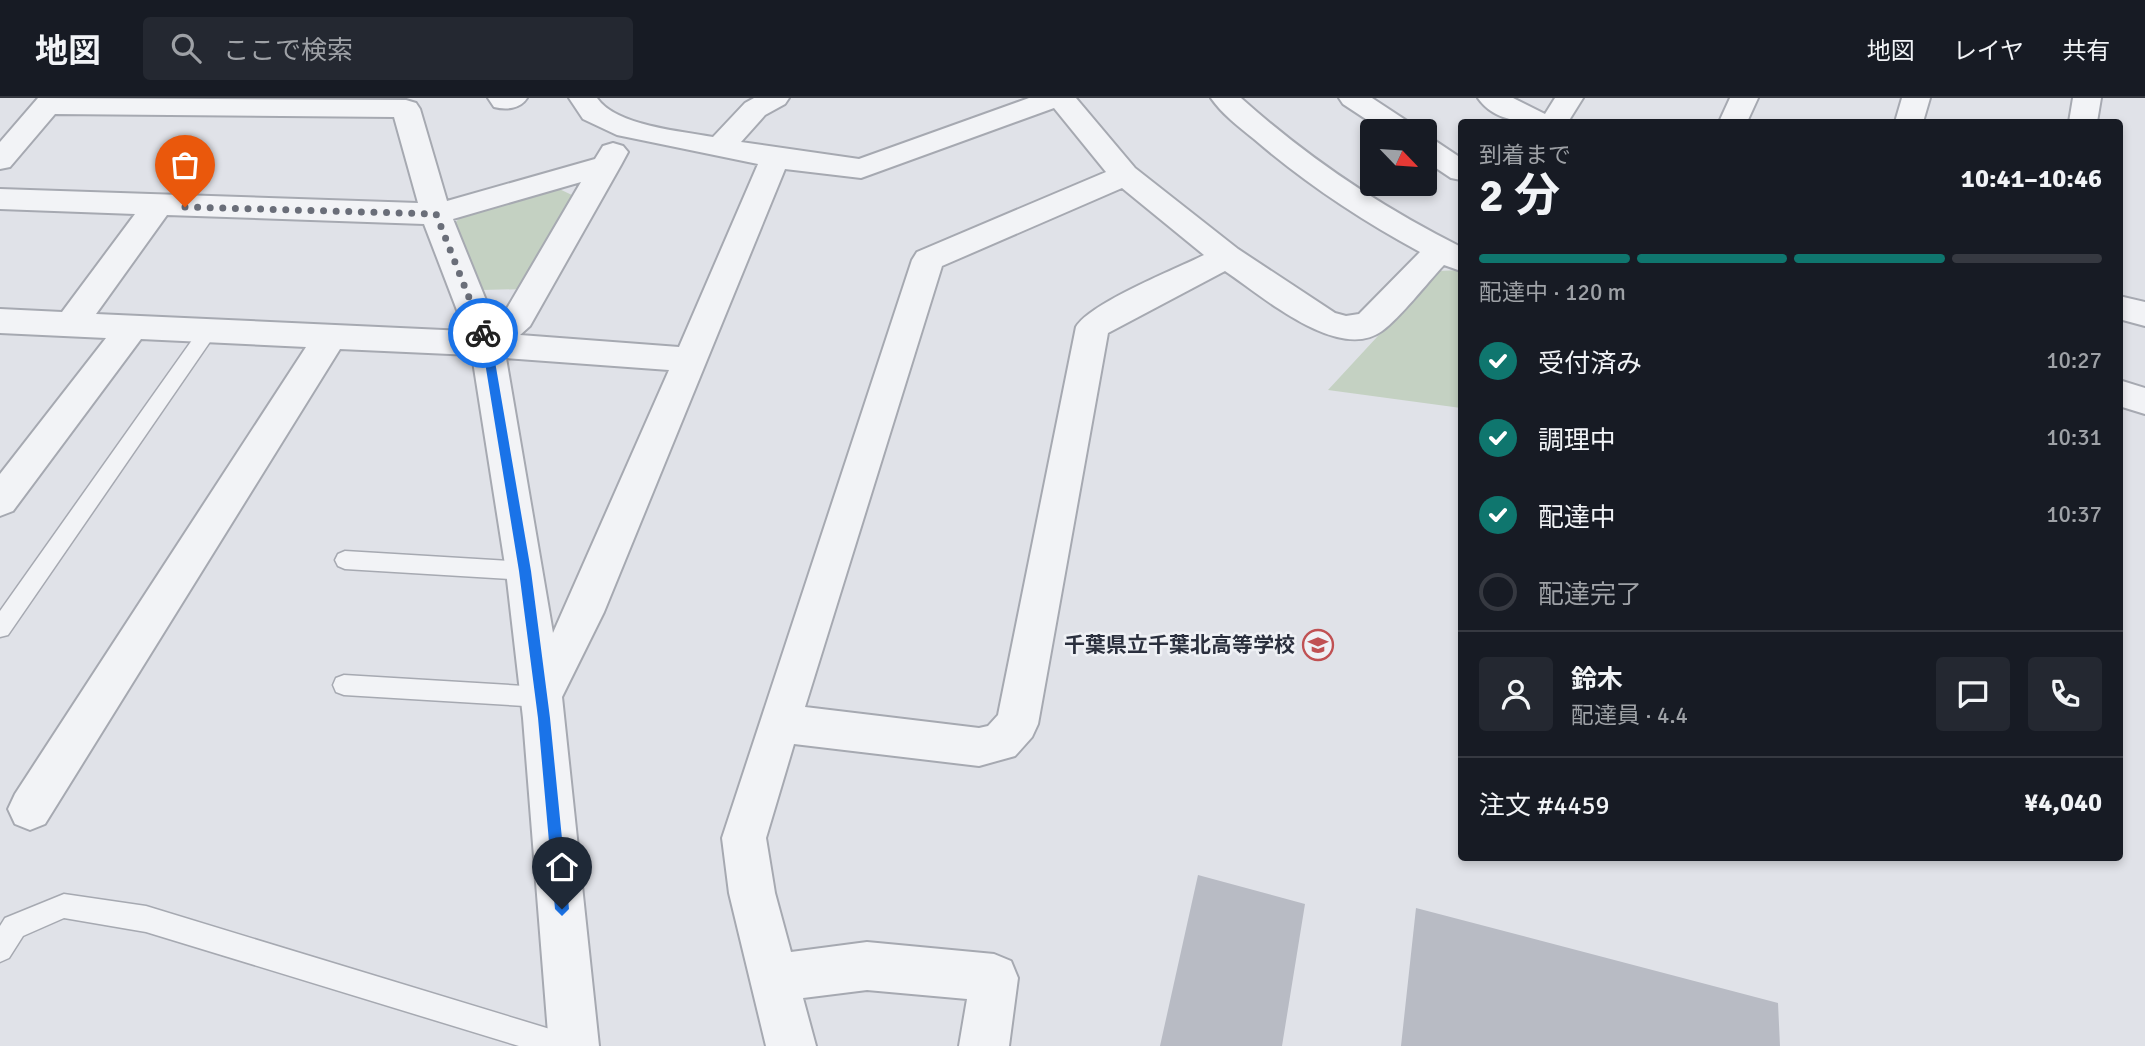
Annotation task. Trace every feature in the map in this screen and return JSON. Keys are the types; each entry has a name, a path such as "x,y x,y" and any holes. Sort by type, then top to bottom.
{"street":[{"path":"502,98 504,101 513,98"},
{"path":"583,98 593,113 627,129 775,158 861,169 1055,98"},
{"path":"722,146 755,109 775,98"},
{"path":"1061,98 1125,175 1227,257 1324,322 1346,328 1369,324 1451,255 1364,205 1299,162 1226,98"},
{"path":"1353,98 1384,119"},
{"path":"1493,98 1532,119"},
{"path":"1556,119 1569,98"},
{"path":"1734,119 1744,98"},
{"path":"1910,119 1916,98"},
{"path":"2084,119 2087,98"},
{"path":"0,160 50,102 406,109 436,214 487,344 525,571 541,697 575,1046"},
{"path":"487,344 518,318 627,129"},
{"path":"1437,154 1458,168"},
{"path":"541,697 584,612 775,158"},
{"path":"0,200 436,214 607,165"},
{"path":"791,1046 752,893 744,838 928,260 1125,175"},
{"path":"70,326 157,206"},
{"path":"779,723 979,747 1000,742 1017,724 1093,327 1113,314 1227,257"},
{"path":"2123,308 2145,314"},
{"path":"0,321 487,344 691,360"},
{"path":"0,501 132,327"},
{"path":"30,809 330,337"},
{"path":"2123,394 2145,401"},
{"path":"774,978 867,966 994,978 984,1046"}],"lane":[{"path":"0,628 208,331"},
{"path":"345,559 525,571"},
{"path":"344,685 541,697"},
{"path":"0,949 15,927 64,906 146,919 562,1046"}],"green space":[{"path":"553,186 574,196 526,289 481,290 454,224 465,212"},
{"path":"1458,270 1458,408 1328,390 1438,271"}],"building":[{"path":"1198,875 1305,904 1282,1046 1160,1046"},
{"path":"1416,908 1778,1003 1780,1046 1401,1046"}],"way so far":[{"path":"185,207 436,214 483,333"}],"place":[{"name":"千葉県立千葉北高等学校","path":"1318,645"}],"route":[{"path":"483,333 525,571 544,718 562,909"}]}
